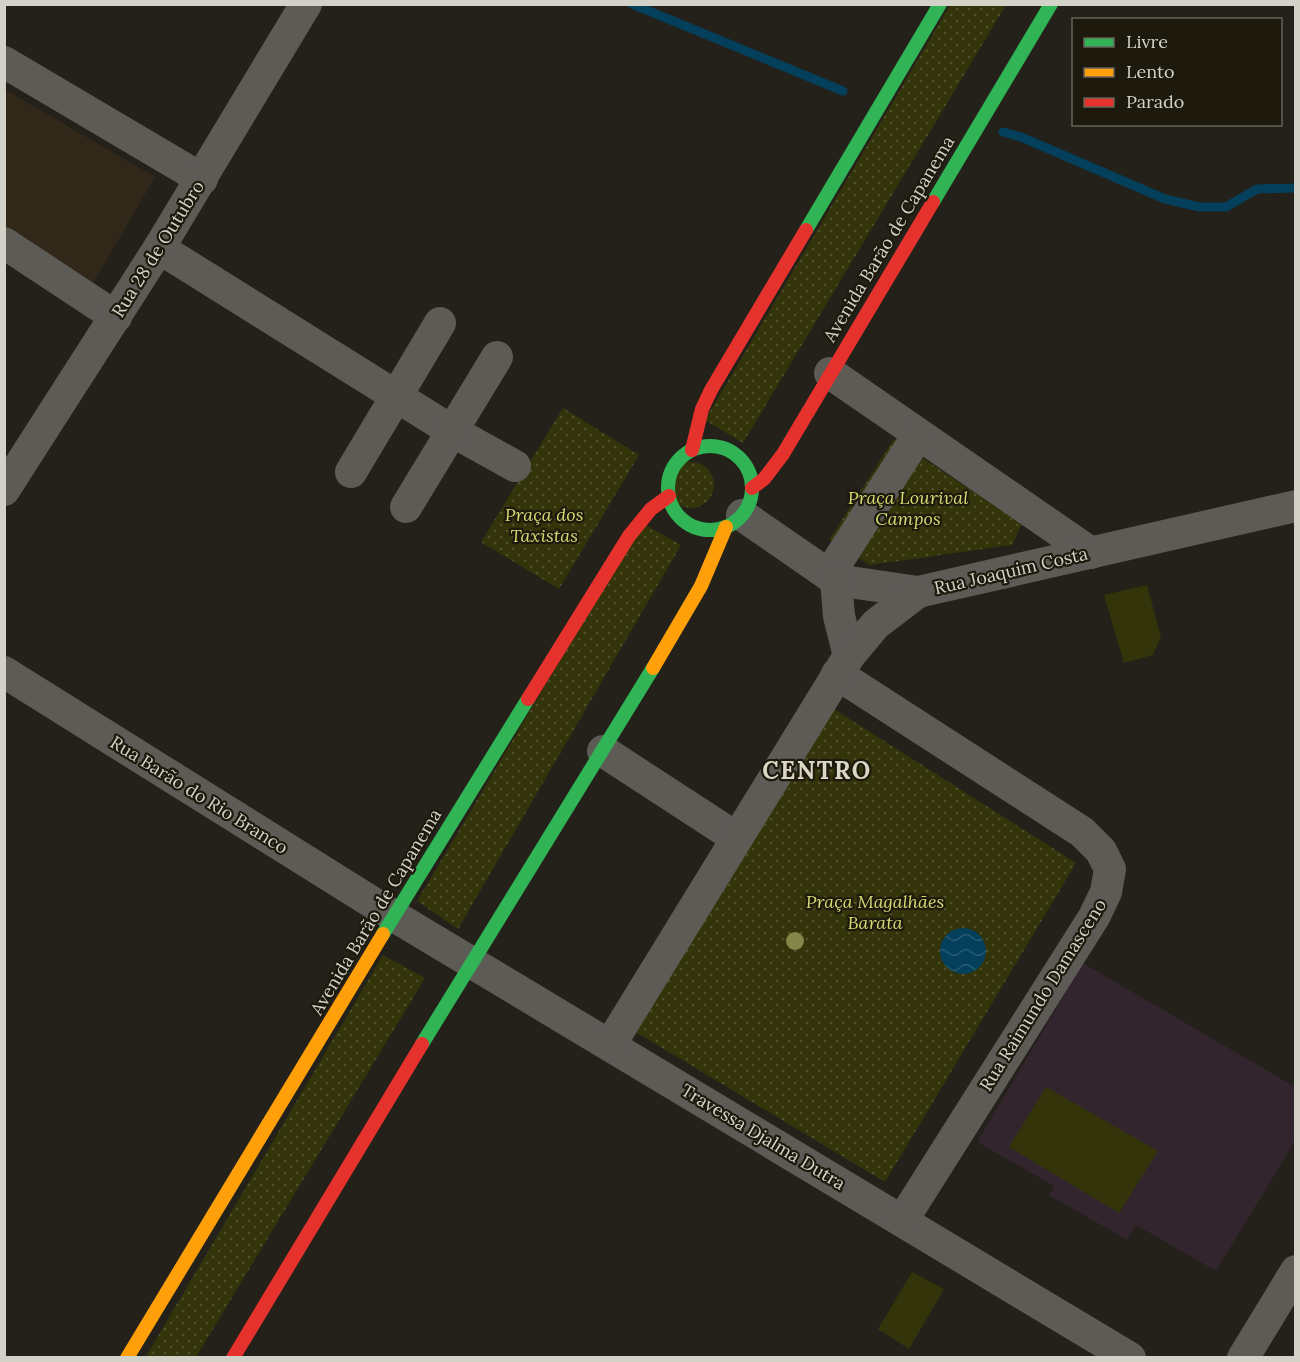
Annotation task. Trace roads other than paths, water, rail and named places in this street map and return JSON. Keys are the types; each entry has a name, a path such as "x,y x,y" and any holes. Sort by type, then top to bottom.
{"street":[{"name":"Rua 28 de Outubro","path":"4,490 202,179 306,4"},
{"path":"693,450 702,409 711,390 940,4"},
{"name":"Avenida Barão de Capanema","path":"233,1358 471,962 603,752 701,586 740,510 778,461 1051,4"},
{"path":"4,62 202,179"},
{"path":"4,243 116,317"},
{"path":"159,248 452,431 515,466"},
{"path":"351,472 440,323"},
{"path":"406,507 497,357"},
{"path":"830,374 1091,552"},
{"path":"843,665 833,577 918,435"},
{"path":"706,446 720,447 733,453 744,462 750,474 740,510 711,530 697,528 684,521 674,510 669,496 669,482 674,468 693,450 706,446"},
{"name":"Avenida Barão de Capanema","path":"127,1358 394,916 629,536 651,509 669,496"},
{"name":"Rua Joaquim Costa","path":"740,510 833,577 918,592 1296,506"},
{"path":"610,1045 735,837 843,665 876,624 918,592"},
{"name":"Rua Raimundo Damasceno","path":"843,665 1056,813 1101,851 1110,869 1106,892 1094,917 902,1221"},
{"name":"Rua Barão do Rio Branco","path":"4,672 394,916"},
{"path":"603,752 735,837"},
{"name":"Travessa Djalma Dutra","path":"394,916 1130,1358"},
{"path":"1243,1358 1296,1270"}],"water":[{"path":"963,928 979,935 986,951 979,967 963,974 947,967 940,951 947,935"}],"waterway":[{"path":"632,4 843,91"},
{"path":"1003,132 1021,137 1165,199 1199,207 1226,207 1257,189 1296,188"}],"district":[{"name":"CENTRO","path":"817,771"}],"park label":[{"name":"Praça Lourival Campos","path":"908,508"},
{"name":"Praça dos Taxistas","path":"544,525"},
{"name":"Praça Magalhães Barata","path":"875,912"}]}
